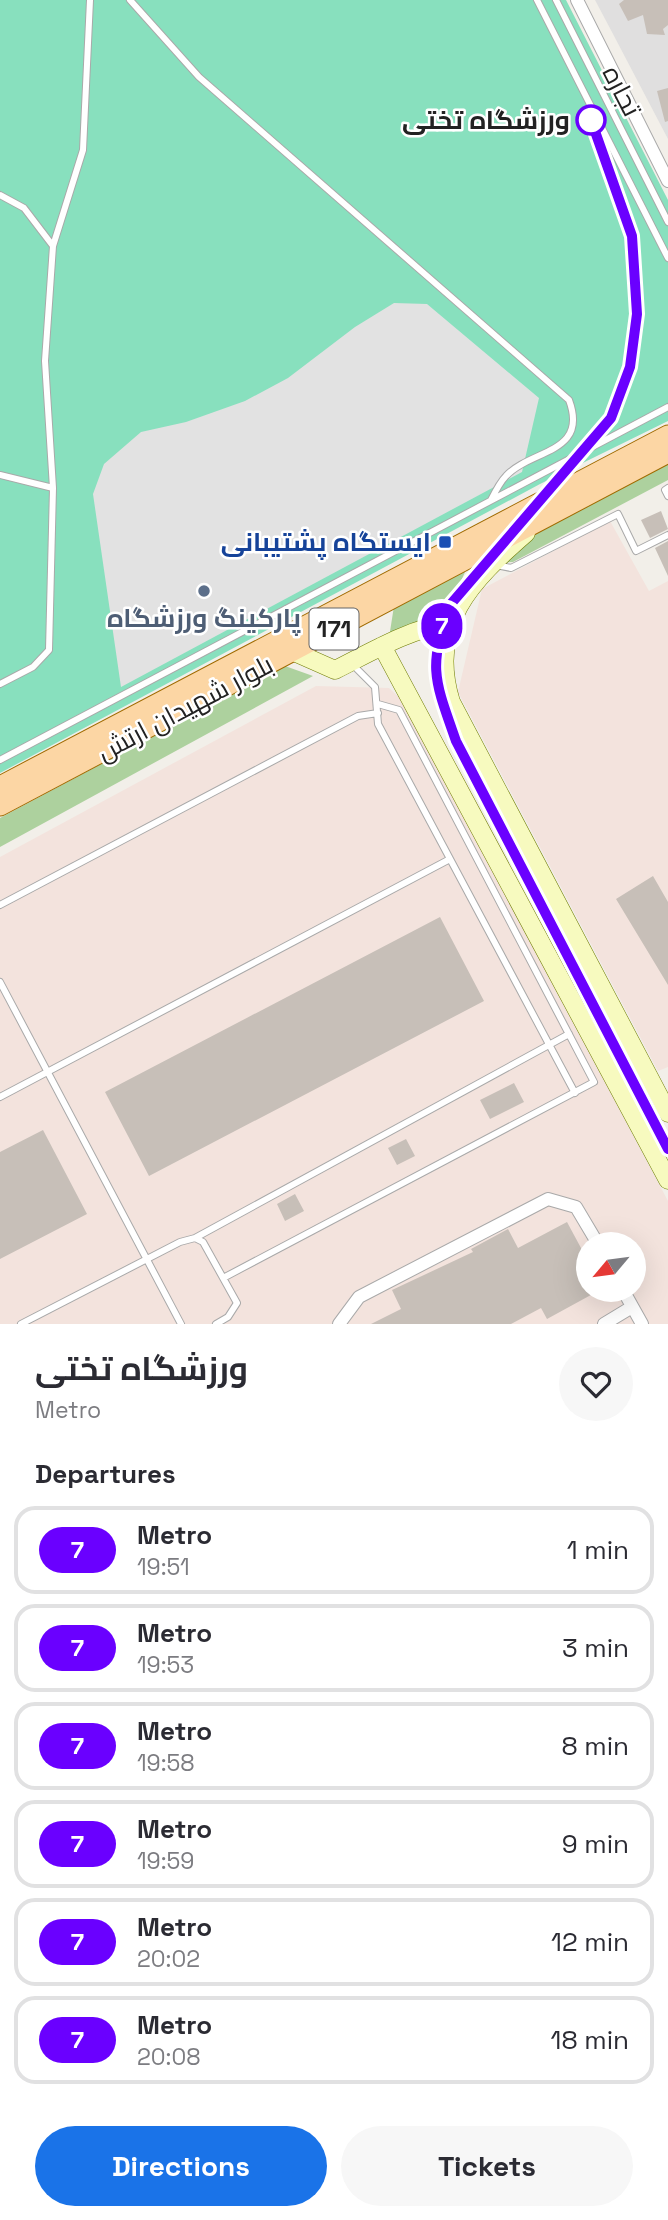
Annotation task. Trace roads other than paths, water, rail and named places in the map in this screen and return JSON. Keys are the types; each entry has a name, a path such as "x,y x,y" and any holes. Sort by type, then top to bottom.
{"main road":[{"name":"بلوار شهیدان ارتش","path":"0,786 668,436"},
{"name":"بلوار شهیدان ارتش","path":"0,806 668,453"},
{"path":"537,522 490,564 468,590 449,623 444,645 444,673 451,702 668,1113"},
{"path":"292,651 335,670 382,646 435,625 449,623"},
{"path":"382,646 668,1180"}],"street":[{"name":"تجاره","path":"577,0 668,181"},
{"path":"339,1324 359,1297 548,1199 576,1207 591,1232"},
{"path":"629,1302 642,1324"},
{"path":"604,1324 632,1307"}],"lane":[{"path":"0,684 33,667 49,650 53,488 45,361 53,246 83,150 90,0"},
{"path":"130,0 199,77 569,400 574,423 563,443 506,475 490,501"},
{"path":"537,0 668,258"},
{"path":"556,0 668,222"},
{"path":"0,195 24,208 53,246"},
{"path":"0,760 668,407"},
{"path":"0,475 53,488"},
{"path":"668,488 665,489 668,496"},
{"path":"490,564 511,568 618,514 636,551 668,535"},
{"path":"351,663 375,688 378,724 575,1093"},
{"path":"225,1277 594,1082 399,710 378,704"},
{"path":"0,905 358,716 378,713"},
{"path":"0,1097 450,859"},
{"path":"0,982 181,1324"},
{"path":"21,1324 146,1259 195,1238 569,1034"},
{"path":"195,1238 203,1242 225,1277 237,1303 228,1317 216,1324"}],"metro line":[{"name":"7","path":"591,120 632,236 637,314 630,367 611,418 450,605 436,642 435,680 456,741 668,1149"}],"place":[{"name":"ورزشگاه تختی","path":"591,120"},
{"name":"ایستگاه پشتیبانی","path":"445,542"},
{"name":"پارکینگ ورزشگاه","path":"204,591"}]}
